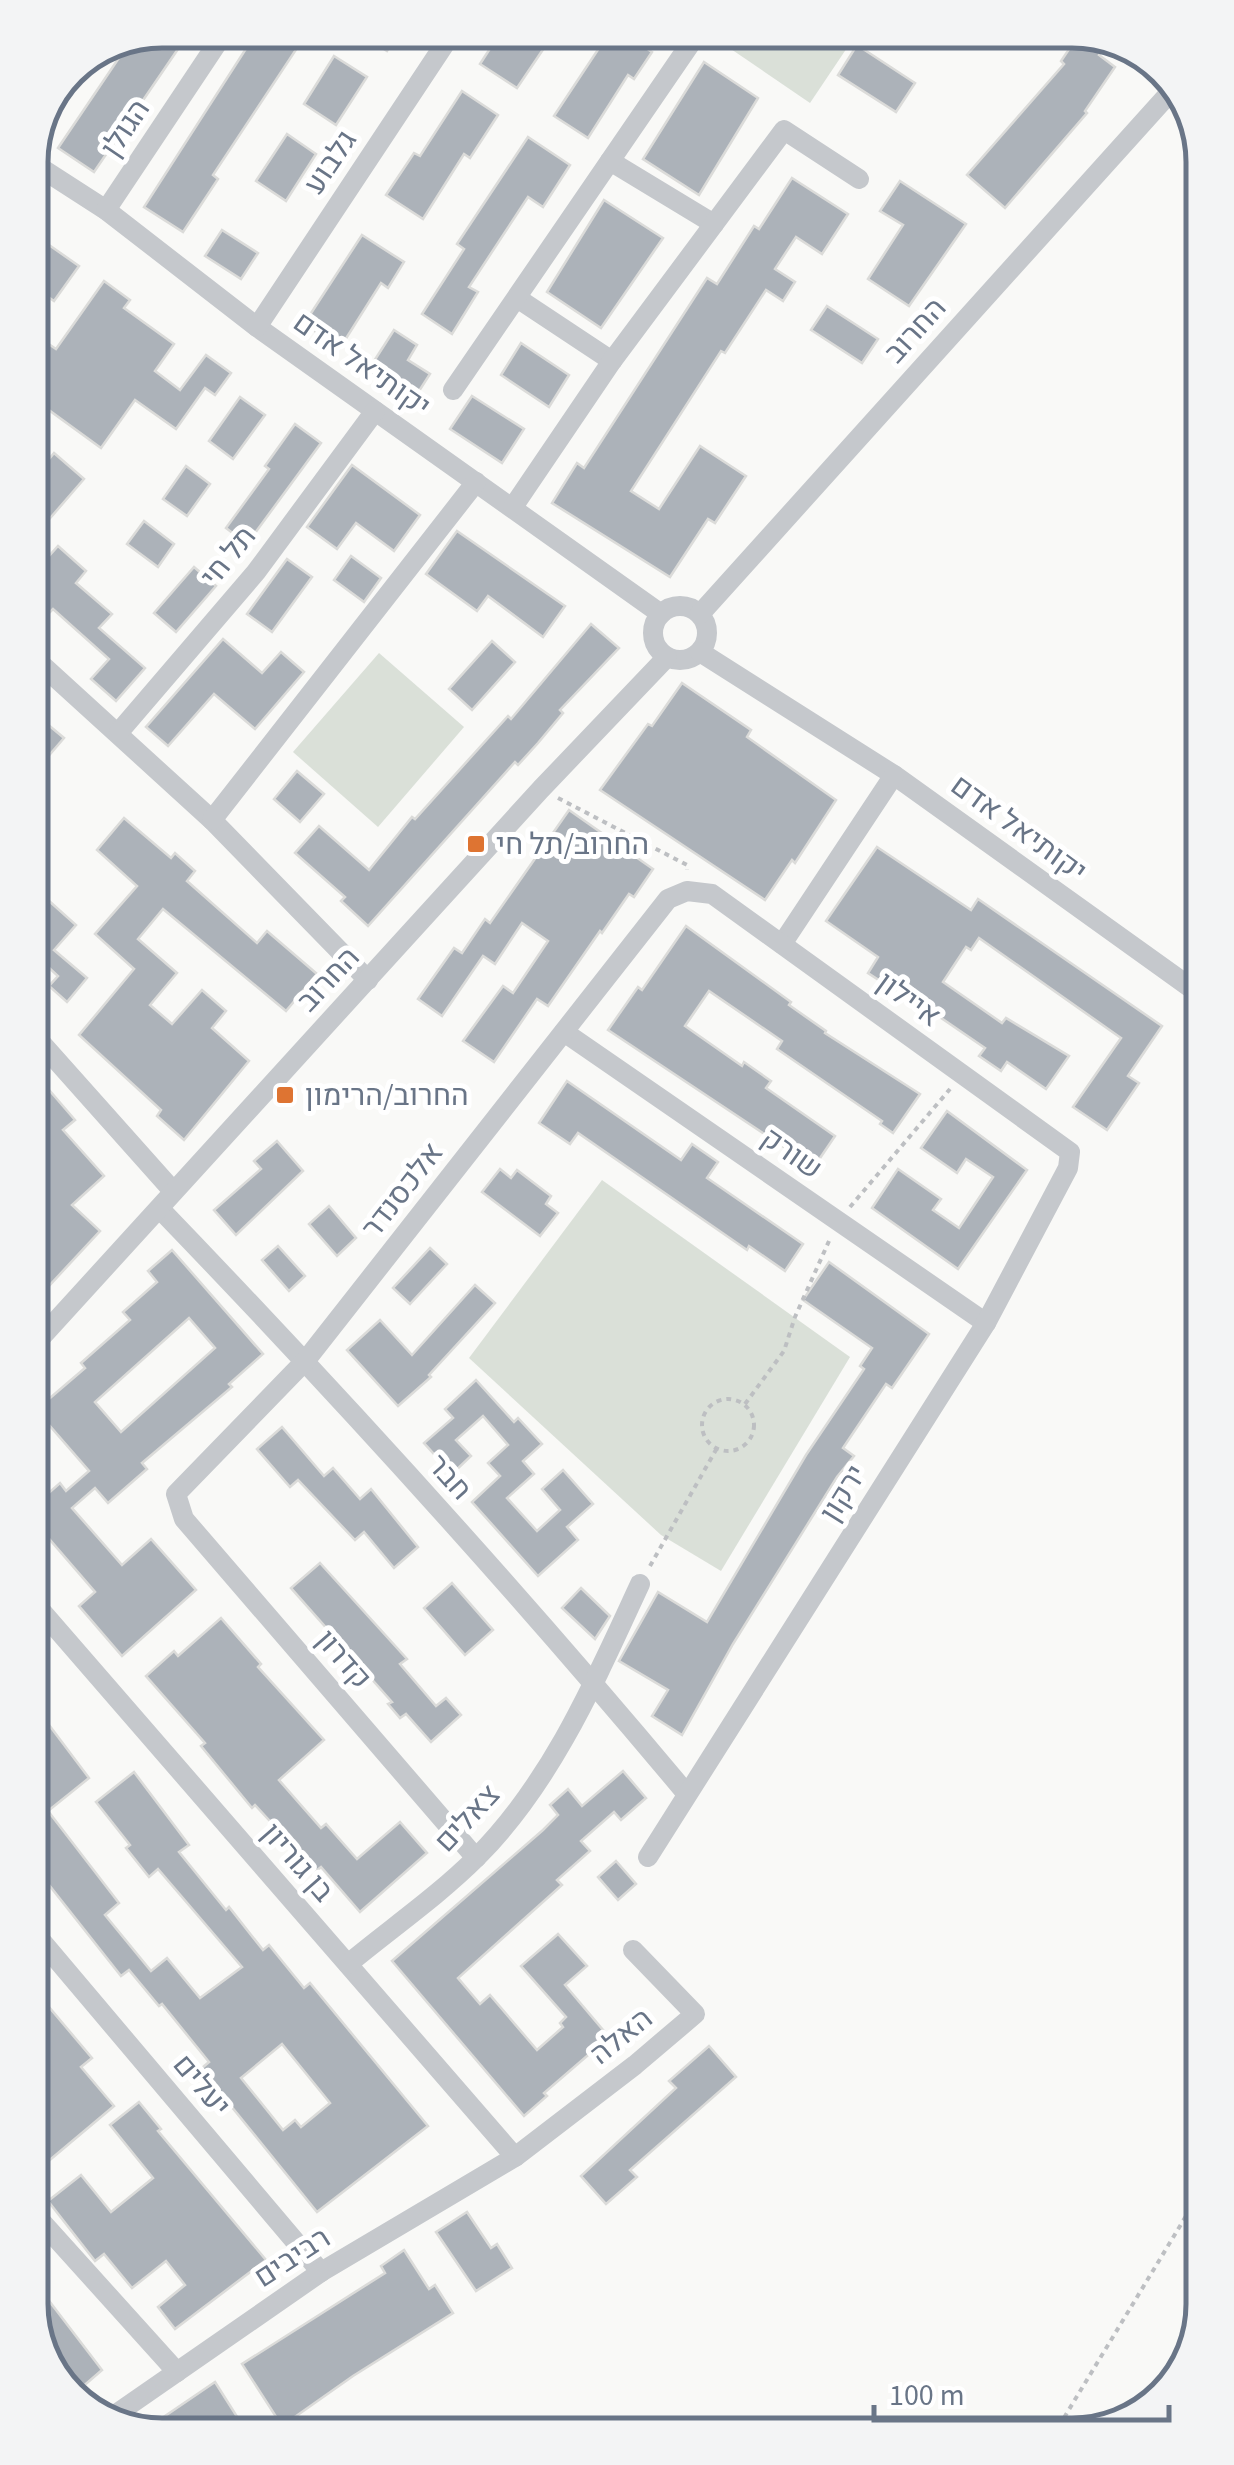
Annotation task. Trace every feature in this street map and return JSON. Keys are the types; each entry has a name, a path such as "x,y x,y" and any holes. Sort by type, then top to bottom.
{"street":[{"name":"הגולן","path":"106,210 214,48"},
{"name":"גלבוע","path":"257,326 442,48"},
{"path":"452,390 687,48"},
{"name":"החרוב","path":"700,614 1166,98"},
{"path":"512,508 612,361 784,130 859,179"},
{"path":"610,161 714,224"},
{"name":"יקותיאל אדם","path":"48,173 106,210 257,326 661,614"},
{"path":"518,298 612,361"},
{"name":"תל חי","path":"119,732 256,572 375,411"},
{"path":"212,820 476,482"},
{"path":"680,606 700,614 708,633 700,652 688,659 667,657 657,647 653,634 661,614 680,606"},
{"name":"יקותיאל אדם","path":"700,652 894,775 1186,984"},
{"name":"החרוב","path":"48,1331 541,788 667,657"},
{"path":"48,670 212,820 368,980"},
{"path":"782,944 894,775"},
{"name":"איילון","path":"687,890 712,894 1070,1152"},
{"name":"אלכסנדר","path":"176,1494 306,1360 668,900 687,890"},
{"name":"שורק","path":"564,1032 986,1323"},
{"path":"48,1052 172,1191"},
{"name":"ירקון","path":"648,1856 986,1323 1068,1168 1070,1152"},
{"name":"חבר","path":"160,1209 306,1360 686,1792"},
{"name":"קדרון","path":"176,1494 184,1519 476,1858"},
{"name":"צאלים","path":"348,1964 476,1858 524,1803 594,1683 640,1584"},
{"name":"בן גוריון","path":"48,1620 515,2157"},
{"name":"יעלים","path":"48,1949 321,2272"},
{"name":"האלה","path":"515,2157 635,2065 694,2014 634,1950"},
{"name":"רביבים","path":"122,2410 321,2272 515,2157"},
{"path":"48,2229 177,2372"}],"path":[{"path":"541,788 686,865 687,890"},
{"path":"720,1399 737,1399 752,1412 752,1436 739,1449 717,1448 704,1434 704,1414 720,1399"},
{"path":"640,1584 717,1448"},
{"path":"1064,2418 1186,2218"}],"shaded area":[{"path":"729,48 847,48 810,103"},
{"path":"379,653 464,727 378,827 293,752"},
{"path":"602,1180 850,1357 721,1571 661,1535 469,1358"}],"building":[{"path":"246,48 297,48 213,175 218,179 183,232 144,207"},
{"path":"490,48 544,48 517,88 480,64"},
{"path":"599,48 646,48 652,52 634,79 628,75 588,138 554,116"},
{"path":"855,48 862,48 915,83 896,112 838,75"},
{"path":"1070,48 1080,48 1101,52 1099,55 1115,67 1087,113 1005,208 967,175 1064,64 1061,61"},
{"path":"178,49 94,172 58,148 121,55 139,50"},
{"path":"334,56 367,77 336,125 304,104"},
{"path":"704,62 758,98 699,195 643,159"},
{"path":"462,91 498,115 470,158 464,154 423,219 386,195 414,153 420,156"},
{"path":"287,134 316,154 286,201 256,181"},
{"path":"528,137 570,165 543,207 528,197 469,287 478,292 452,334 422,314 464,249 457,244"},
{"path":"792,178 848,214 822,254 796,237 775,269 795,282 783,301 766,290 725,353 721,351 631,491 659,509 700,446 746,476 715,523 708,519 670,577 552,503 577,463 584,468 707,278 717,284 754,226 759,229"},
{"path":"900,181 966,224 909,306 868,279 903,225 880,211"},
{"path":"604,200 663,238 601,328 547,292"},
{"path":"222,230 258,253 241,279 205,256"},
{"path":"362,235 404,262 388,288 381,283 340,348 304,324"},
{"path":"48,246 79,266 54,301 48,297"},
{"path":"104,281 130,300 124,308 174,344 155,371 180,390 206,355 231,373 215,395 205,388 176,429 135,400 101,448 48,409 48,344 56,349"},
{"path":"827,306 878,339 862,363 811,330"},
{"path":"394,330 417,345 408,360 430,374 412,402 367,372"},
{"path":"521,343 569,375 549,407 501,375"},
{"path":"472,396 524,429 502,463 450,429"},
{"path":"240,397 265,415 233,459 209,441"},
{"path":"295,424 321,443 247,544 226,528 269,469 265,466"},
{"path":"54,453 84,479 48,521 48,460"},
{"path":"352,465 420,515 394,551 356,523 337,549 307,527"},
{"path":"186,466 210,484 187,516 163,499"},
{"path":"144,521 174,544 158,567 127,544"},
{"path":"457,531 565,606 543,637 488,596 477,611 426,574"},
{"path":"58,546 86,571 76,583 112,614 99,628 145,668 116,701 91,679 109,659 53,609 48,614 48,557"},
{"path":"351,556 381,578 364,602 334,580"},
{"path":"287,559 312,577 272,632 247,614"},
{"path":"194,567 216,586 176,632 154,613"},
{"path":"591,624 619,648 560,710 563,713 538,743 518,765 515,762 368,926 341,901 345,897 295,853 319,826 369,870 412,817 415,819 508,716 511,719"},
{"path":"223,639 262,673 281,652 304,672 255,729 214,694 168,746 146,727"},
{"path":"492,641 515,662 472,710 449,689"},
{"path":"682,683 751,730 747,737 836,800 795,863 792,860 765,900 600,790"},
{"path":"48,725 64,738 48,757"},
{"path":"297,771 324,794 300,822 274,799"},
{"path":"569,810 653,869 634,897 629,894 600,931 548,1006 537,999 494,1062 463,1041 503,986 513,993 548,941 522,923 495,964 483,956 442,1016 418,999 454,948 462,953 485,919 490,923"},
{"path":"124,818 171,858 175,853 195,871 187,881 257,943 267,931 317,974 286,1011 163,909 138,939 177,973 150,1005 172,1024 202,990 226,1011 212,1028 249,1061 184,1140 157,1116 161,1110 79,1035 134,969 95,934 137,886 97,850"},
{"path":"877,847 971,910 978,899 1162,1026 1128,1076 1139,1083 1107,1130 1073,1107 1121,1038 979,938 971,950 966,947 943,982 1002,1023 1006,1018 1069,1056 1046,1089 1007,1062 1001,1071 979,1056 985,1048 890,983 888,986 868,973 878,957 826,921"},
{"path":"48,900 76,925 54,950 87,978 67,1002 49,986 58,976 48,967"},
{"path":"686,926 791,1002 789,1005 825,1033 920,1094 893,1133 880,1124 882,1121 777,1049 782,1041 709,991 685,1026 771,1081 766,1088 835,1136 814,1167 608,1030 638,987 642,990"},
{"path":"567,1081 681,1160 692,1144 718,1162 707,1178 803,1244 785,1271 749,1246 747,1250 578,1133 570,1144 539,1123"},
{"path":"48,1093 75,1120 63,1130 104,1176 72,1205 100,1231 48,1287"},
{"path":"947,1111 1027,1170 958,1269 872,1208 898,1169 941,1199 933,1210 959,1228 993,1177 966,1159 957,1173 921,1148"},
{"path":"277,1141 303,1171 236,1235 214,1210 261,1169 254,1161"},
{"path":"500,1169 511,1178 517,1170 551,1196 546,1204 558,1213 540,1236 482,1192"},
{"path":"329,1206 356,1238 337,1256 309,1224"},
{"path":"278,1246 305,1276 289,1291 262,1260"},
{"path":"430,1248 447,1264 410,1304 393,1288"},
{"path":"172,1250 263,1354 229,1384 232,1387 142,1463 147,1469 108,1503 95,1488 72,1508 122,1565 151,1539 196,1590 122,1656 79,1606 95,1592 48,1538 48,1494 60,1483 66,1491 89,1471 48,1424 48,1400 85,1368 81,1363 130,1320 123,1312 157,1282 148,1271","holes":["189,1318 215,1348 121,1432 95,1402"]},
{"path":"829,1262 929,1334 892,1388 886,1384 843,1448 854,1456 733,1644 682,1735 652,1716 668,1690 619,1661 658,1592 707,1622 806,1455 864,1369 860,1366 872,1348 803,1300"},
{"path":"475,1285 495,1303 431,1377 398,1406 347,1350 380,1320 412,1355"},
{"path":"476,1380 514,1422 518,1418 542,1444 523,1461 534,1474 507,1498 537,1531 560,1510 542,1489 563,1470 593,1504 567,1527 578,1540 538,1576 472,1502 500,1476 488,1463 508,1445 483,1416 456,1440 471,1456 452,1474 424,1443 453,1418 445,1409"},
{"path":"282,1427 324,1476 333,1468 360,1499 371,1489 418,1547 394,1568 364,1532 355,1540 298,1480 290,1487 257,1449"},
{"path":"320,1563 407,1659 400,1664 436,1706 446,1698 461,1715 431,1742 406,1714 400,1718 388,1704 392,1702 291,1588"},
{"path":"452,1583 493,1630 465,1655 424,1608"},
{"path":"581,1588 610,1616 595,1639 562,1608"},
{"path":"221,1618 261,1664 258,1667 324,1740 279,1780 321,1828 326,1824 357,1859 400,1822 427,1853 360,1912 321,1867 316,1871 255,1805 252,1808 201,1746 205,1743 146,1676 174,1651 178,1656"},
{"path":"48,1724 89,1778 48,1811"},
{"path":"623,1771 646,1798 621,1820 614,1812 581,1841 590,1851 557,1880 562,1885 458,1978 480,2004 490,1995 537,2050 563,2027 560,2023 566,2017 521,1966 558,1934 587,1966 565,1985 609,2037 544,2093 547,2096 524,2116 392,1961 543,1830 558,1815 550,1805 568,1789 582,1806"},
{"path":"134,1772 189,1845 179,1852 226,1910 229,1907 263,1950 269,1945 304,1988 310,1983 428,2126 317,2212 202,2068 209,2062 162,2004 159,2006 129,1970 121,1976 48,1884 48,1811 119,1903 105,1915 151,1971 167,1958 200,1998 242,1967 158,1869 149,1877 96,1802","holes":["282,2044 330,2103 301,2127 295,2120 283,2130 241,2078"]},
{"path":"616,1861 636,1884 618,1900 598,1877"},
{"path":"48,2006 92,2058 81,2067 114,2106 48,2161"},
{"path":"709,2046 736,2077 630,2170 637,2177 606,2204 581,2176 676,2088 669,2081"},
{"path":"139,2102 161,2129 158,2131 266,2260 175,2329 158,2307 185,2285 166,2261 132,2288 104,2254 95,2261 48,2201 81,2175 111,2212 153,2178 110,2125"},
{"path":"467,2212 491,2248 497,2244 512,2268 476,2291 436,2232"},
{"path":"404,2250 429,2289 435,2285 453,2313 295,2417 276,2417 242,2364 385,2273 381,2266"},
{"path":"48,2299 102,2370 83,2386 76,2379 56,2347"},
{"path":"215,2382 237,2417 164,2417"}],"place":[{"name":"החרוב/תל חי","path":"476,844"},
{"name":"החרוב/הרימון","path":"285,1095"}]}
